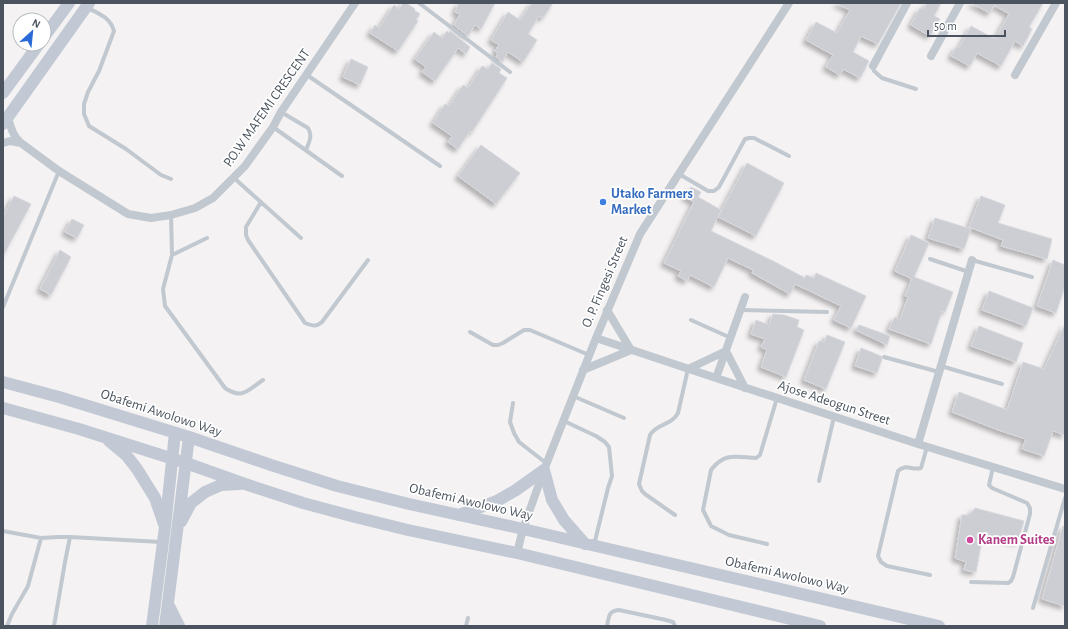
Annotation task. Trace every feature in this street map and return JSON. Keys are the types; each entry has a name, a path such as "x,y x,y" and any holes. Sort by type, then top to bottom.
{"main road":[{"path":"52,26 69,3"},
{"path":"5,121 87,5"},
{"path":"3,93 33,52"},
{"name":"Obafemi Awolowo Way","path":"3,382 59,397 189,437 337,486 409,504 523,529 939,626"},
{"path":"3,408 103,436 186,462 245,484 303,503 416,532 518,553 820,626"},
{"path":"165,626 168,602 172,458 176,434"},
{"path":"103,436 127,456 137,469 171,527"},
{"path":"171,527 186,462 189,437"},
{"path":"458,515 497,501 516,490 545,467 552,500 564,520 590,545"},
{"path":"152,626 163,542 171,527 191,503 205,492 221,485 245,484"},
{"path":"168,602 178,626"}],"street":[{"name":"P.O.W MAFEMI CRESCENT","path":"5,121 18,141 59,171 128,214 151,218 171,216 194,208 214,198 245,166 273,127 281,112 355,3"},
{"name":"O. P. Fingesi Street","path":"518,553 523,529 545,467 607,310 640,234 789,3"},
{"path":"873,66 906,3"},
{"path":"931,56 960,3"},
{"path":"1015,75 1056,3"},
{"path":"3,143 10,141 21,143"},
{"path":"923,446 940,369 972,260"},
{"path":"716,378 745,297"},
{"path":"583,370 631,350 607,310"},
{"name":"Ajose Adeogun Street","path":"596,338 923,446 1065,489"},
{"path":"688,369 726,351"},
{"path":"726,351 745,388"}],"lane":[{"path":"419,3 510,72"},
{"path":"87,5 108,19 112,24 114,31 99,71 88,92 84,104 84,114 89,126 126,149 161,174 171,178"},
{"path":"873,66 874,71 882,78 916,89"},
{"path":"307,75 440,166"},
{"path":"281,112 308,128 310,131 311,136 306,150"},
{"path":"273,127 342,176"},
{"path":"679,174 708,191 714,192 719,186 745,139 748,138 754,138 789,156"},
{"path":"3,307 59,171"},
{"path":"234,178 301,238"},
{"path":"261,202 246,228 248,240 306,323 312,326 318,325 322,322 368,260"},
{"path":"171,216 172,256 163,290 165,306 225,388 232,393 243,394 263,380"},
{"path":"172,256 207,238"},
{"path":"930,259 969,272"},
{"path":"972,260 1032,277"},
{"path":"741,310 827,312"},
{"path":"691,320 731,338"},
{"path":"470,332 493,345 498,345 524,330 530,330 589,355"},
{"path":"884,357 1002,384"},
{"path":"675,515 645,494 639,484 652,430 675,418 678,413 688,369"},
{"path":"573,396 624,418"},
{"path":"767,544 729,535 711,526 703,510 711,470 714,466 730,456 756,458 760,455 777,398"},
{"path":"513,403 510,422 514,433 519,442 545,467"},
{"path":"819,480 834,417"},
{"path":"563,421 596,436 605,442 609,447 612,476 590,545"},
{"path":"923,446 921,468 905,467 898,471 878,556 881,562 887,566 930,575"},
{"path":"971,582 1008,583 1011,581 1030,514 1028,503 992,488 989,485 993,467"},
{"path":"1032,608 1065,498"},
{"path":"1060,517 1065,519"},
{"path":"3,531 41,538 70,537 163,542"},
{"path":"54,626 64,562 70,537"},
{"path":"7,626 28,586 41,538"},
{"path":"607,626 611,612 614,610 619,610 673,622 675,626"},
{"path":"466,626 468,618"}],"building":[{"path":"403,3 406,3 420,14 416,20 418,21 398,51 370,33 375,25 379,28 394,5 399,9"},
{"path":"459,3 495,3 481,29 475,25 468,36 454,25 460,14 455,12"},
{"path":"532,3 553,3 543,18 539,16 528,34 537,40 523,62 508,52 502,62 496,57 498,53 495,51 499,45 491,40 508,12 520,20"},
{"path":"836,3 901,3 878,44 861,36 853,52 869,61 860,78 843,69 840,75 826,67 833,55 806,40 816,22 837,33 850,10"},
{"path":"927,3 941,3 934,16 940,19 930,36 911,25 920,8 923,10"},
{"path":"971,3 1043,3 1029,27 1032,29 1023,46 1015,41 1001,66 977,53 970,66 951,56 956,47 959,48 971,26 995,39 1009,14 994,5 990,13"},
{"path":"447,31 449,33 450,31 470,47 466,54 458,48 435,81 422,72 426,67 415,59 434,32 442,38"},
{"path":"351,59 368,67 360,85 343,77"},
{"path":"492,63 501,69 499,73 507,78 472,132 470,131 458,149 448,142 452,136 433,123 445,104 449,106 463,85 468,88 482,66 488,69"},
{"path":"481,145 520,173 496,204 458,176"},
{"path":"747,163 784,183 756,236 718,217"},
{"path":"691,187 701,192 698,197 721,210 711,231 805,278 806,275 814,278 816,273 866,296 851,328 834,320 841,306 795,284 790,294 752,273 753,270 728,258 714,287 690,275 687,281 678,276 681,271 664,263 694,202 685,197"},
{"path":"14,196 31,204 3,256 3,217"},
{"path":"981,196 1005,205 998,223 1052,239 1047,259 1001,246 1003,240 969,227"},
{"path":"935,218 971,229 964,249 928,238"},
{"path":"72,219 84,225 77,238 65,232"},
{"path":"911,235 929,243 914,277 953,292 945,312 942,311 931,344 889,329 895,317 900,320 908,297 905,296 912,279 895,271"},
{"path":"60,250 71,257 51,295 40,289"},
{"path":"1053,260 1065,265 1065,286 1056,313 1037,306"},
{"path":"989,291 1033,308 1026,326 982,310"},
{"path":"773,314 784,315 799,320 797,327 804,330 786,377 761,367 767,350 761,347 765,339 751,334 756,320 769,325"},
{"path":"1065,324 1065,435 1053,431 1044,456 1022,449 1026,439 952,412 959,392 1007,410 1023,362 1044,369"},
{"path":"859,325 890,336 887,345 856,330"},
{"path":"979,326 1023,343 1016,362 971,346"},
{"path":"827,335 845,342 826,389 804,380 819,341 824,342"},
{"path":"861,348 881,356 882,359 877,373 855,366"},
{"name":"Kanem Suites","path":"975,508 1024,521 1018,542 983,534 976,572 964,570 966,562 955,558 962,515 968,515"},
{"path":"1063,526 1065,526 1065,606 1042,599"}],"place":[{"name":"Utako Farmers Market","path":"603,202"},
{"name":"Kanem Suites","path":"970,540"}]}
